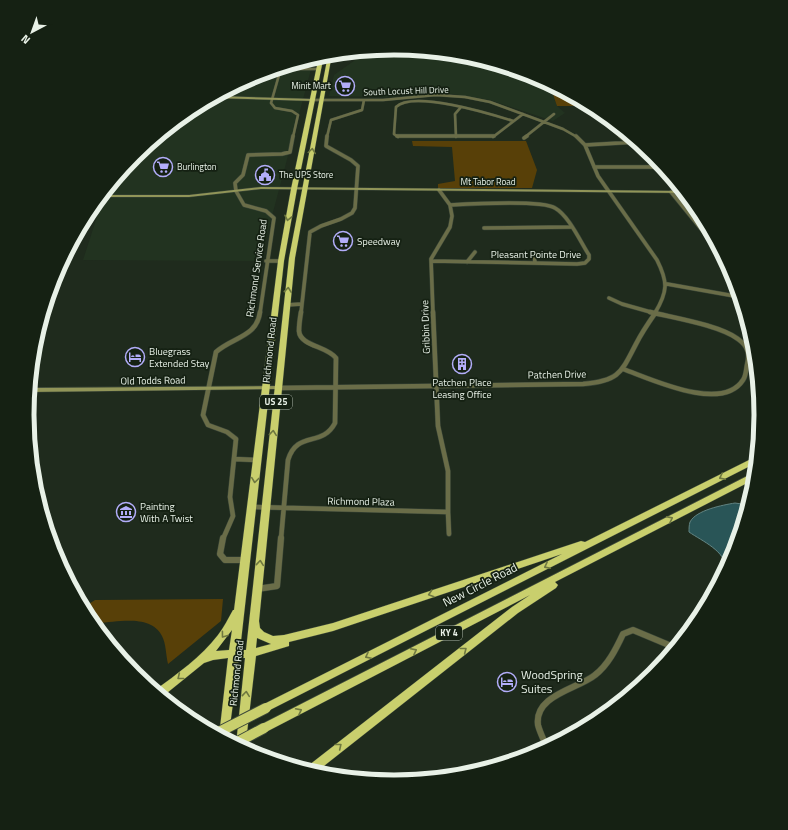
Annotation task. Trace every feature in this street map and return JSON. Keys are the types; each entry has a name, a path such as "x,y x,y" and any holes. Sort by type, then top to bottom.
{"highway":[{"name":"Richmond Road","path":"242,741 294,238 311,161 329,61"},
{"name":"Richmond Road","path":"225,733 281,261 294,189 320,63"},
{"name":"New Circle Road","path":"221,731 751,462"},
{"name":"KY 4","path":"240,741 748,479"},
{"path":"162,691 208,656 219,653 250,653 574,546 632,523"},
{"path":"315,766 515,610 553,584 635,537"},
{"path":"201,660 228,630 240,605"},
{"path":"254,615 255,629 257,632 272,640 284,639 325,629"}],"street":[{"path":"296,68 319,69"},
{"path":"236,191 235,183 243,175 248,155 282,154 290,152 298,115 292,111 274,107 271,103 279,74"},
{"name":"South Locust Hill Drive","path":"313,100 364,100 421,96 449,96 477,99 544,122"},
{"path":"421,96 422,102"},
{"path":"225,97 313,100"},
{"path":"257,589 277,586 290,451 297,444 322,437 331,432 335,423 335,386 337,369 335,356 325,349 304,340 300,336 299,331 310,232 354,211 358,166 350,158 328,148 325,142 330,122 334,118 362,110 364,100"},
{"path":"513,121 472,108 422,102 399,104 396,106 394,134 398,137 493,137 523,114"},
{"path":"456,137 455,114 461,107"},
{"path":"524,138 554,114"},
{"path":"544,122 568,131 585,145 594,167 608,191 657,260 663,271 667,284 734,296"},
{"path":"609,126 627,142"},
{"path":"585,145 627,142"},
{"path":"594,167 654,166"},
{"name":"Mt Tabor Road","path":"108,196 189,196 261,188 677,192"},
{"path":"439,190 450,205"},
{"name":"Richmond Service Road","path":"236,191 240,202 244,205 266,211 274,218 266,261 258,323 252,329 225,344 216,352 204,420 210,426 228,432 234,437 236,442 230,497 233,516 222,541 220,554 226,560 246,560"},
{"path":"672,192 704,232"},
{"name":"Pleasant Pointe Drive","path":"431,261 577,264 587,262 589,259 589,256 561,211 549,205 450,205"},
{"name":"Gribbin Drive","path":"448,512 448,471 439,435 431,261 435,250 450,227 452,216 450,205"},
{"path":"484,228 571,227"},
{"path":"467,262 475,252"},
{"path":"534,253 535,263"},
{"path":"266,261 281,261"},
{"name":"Patchen Drive","path":"278,388 589,383 607,379 623,368 663,297 667,284"},
{"path":"609,298 622,304 723,332 740,340 747,348 748,353"},
{"path":"286,305 302,304"},
{"path":"623,368 679,390 700,394 725,392 737,386 743,379 749,356"},
{"name":"Old Todds Road","path":"35,390 278,388"},
{"path":"234,460 257,460"},
{"name":"Richmond Plaza","path":"251,507 448,512"},
{"path":"448,512 449,534"},
{"path":"545,742 538,720 539,712 543,704 551,698 575,687 596,674 610,658 623,634 633,630 670,646"}],"shaded area":[{"path":"394,55 441,58 487,67 532,82 552,92 557,106 565,113 553,121 490,100 446,93 423,93 388,97 329,96 334,75 360,57"},
{"path":"312,65 260,261 83,260 100,208 108,196 139,160 157,144 194,116 235,92 278,74"},
{"path":"552,92 579,106 557,106"},
{"path":"412,141 526,141 537,170 532,188 438,188 438,184 455,181 452,147 413,146"},
{"path":"223,599 221,621 168,664 163,639 157,629 142,622 133,621 100,623 88,604 95,600"}],"water":[{"path":"735,503 743,504 735,531 724,560 718,552 712,547 689,532 690,522 693,518 704,511"}],"place":[{"name":"Minit Mart","path":"345,86"},
{"name":"Burlington","path":"163,167"},
{"name":"The UPS Store","path":"265,175"},
{"name":"Speedway","path":"343,241"},
{"name":"Bluegrass Extended Stay","path":"135,357"},
{"name":"Patchen Place Leasing Office","path":"462,364"},
{"name":"Painting With A Twist","path":"126,512"},
{"name":"WoodSpring Suites","path":"507,682"}]}
